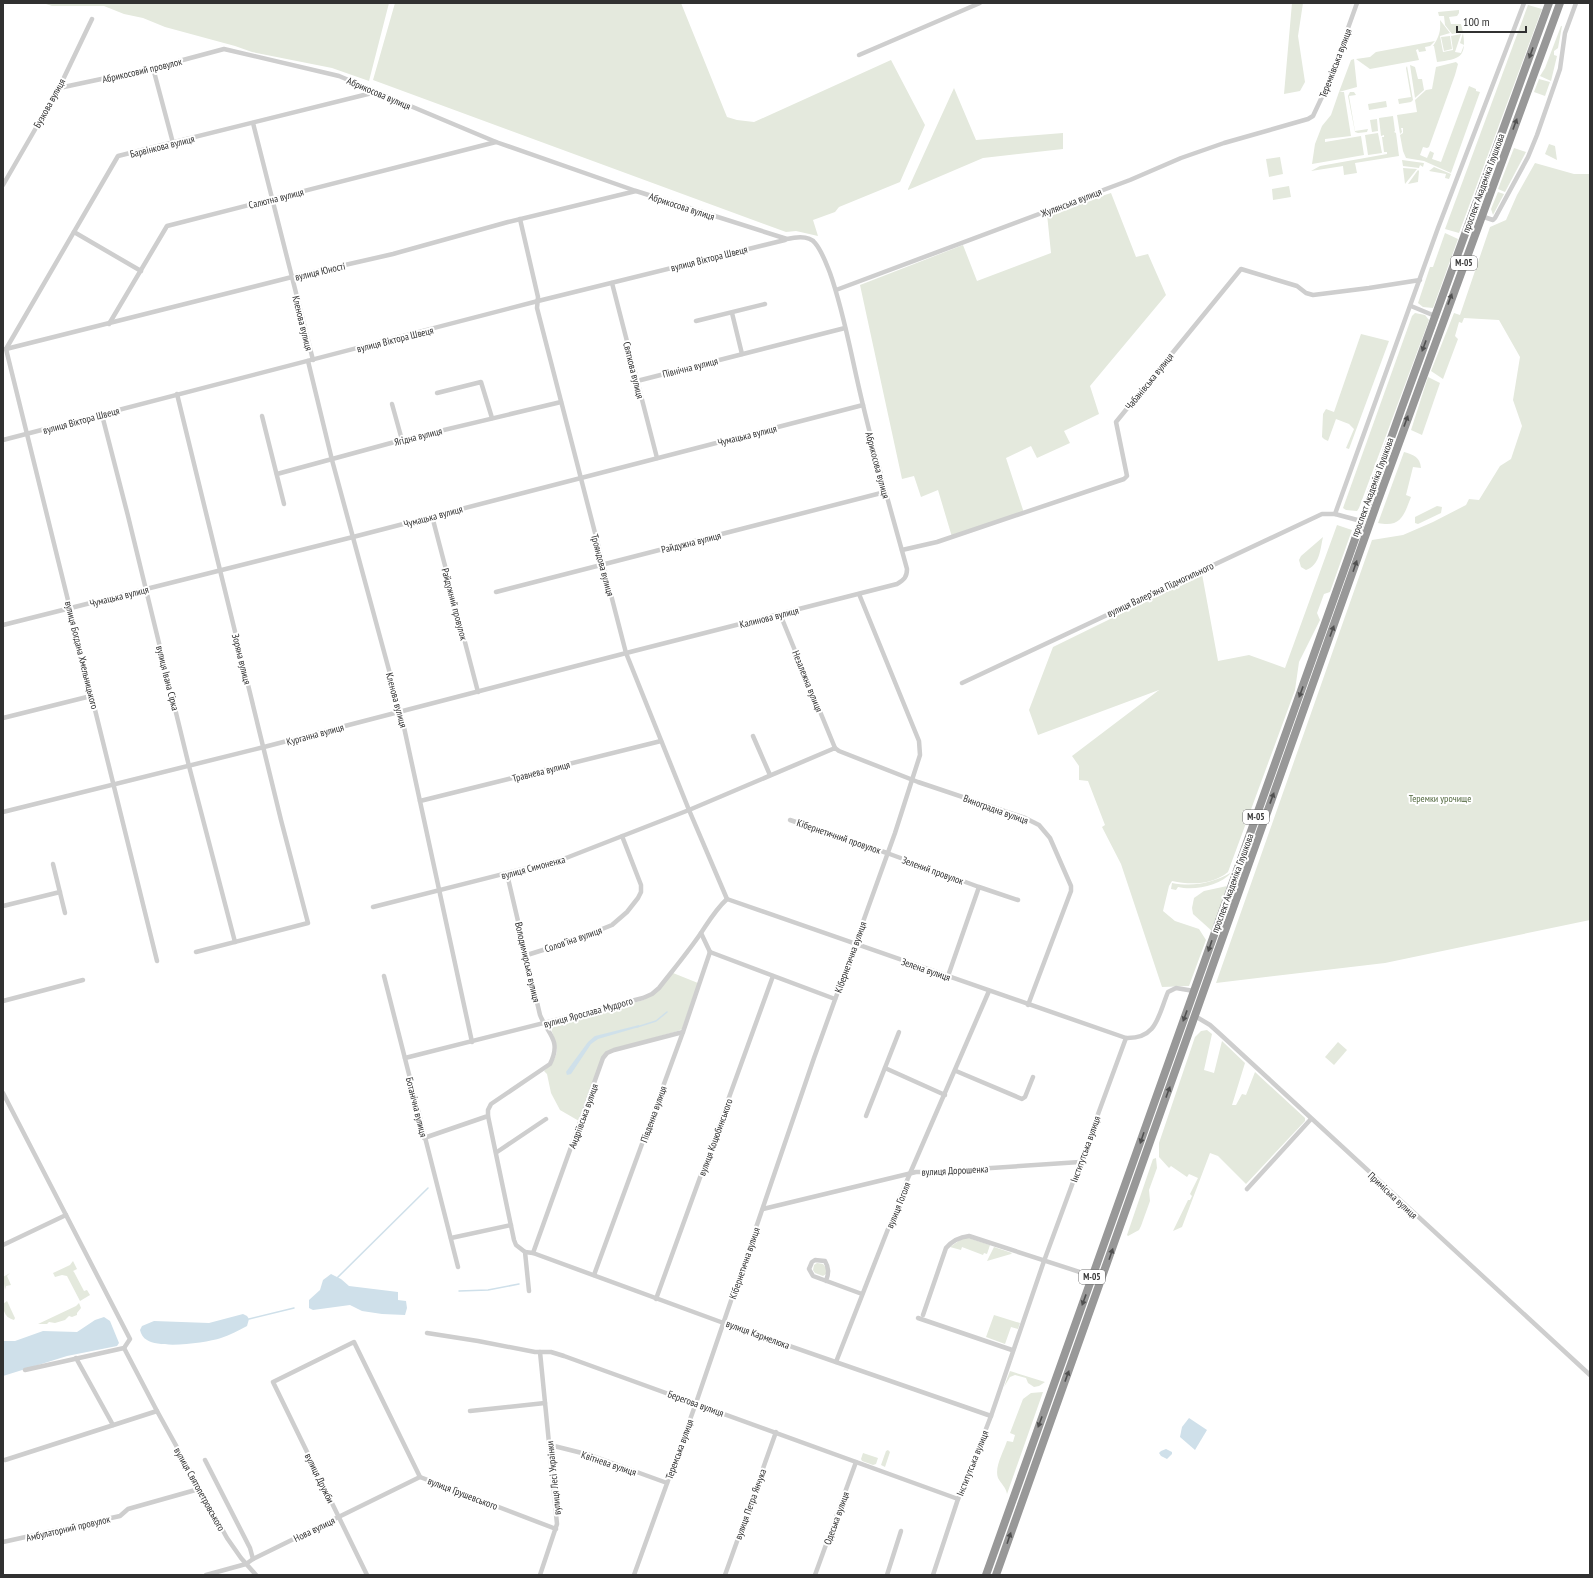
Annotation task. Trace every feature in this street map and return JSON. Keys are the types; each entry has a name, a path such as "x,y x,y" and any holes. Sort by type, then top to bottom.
{"highway":[{"name":"проспект Академіка Глушкова","path":"1194,991 1361,521 1550,3"},
{"name":"проспект Академіка Глушкова","path":"1196,1016 1362,543 1560,3"},
{"name":"М-05","path":"986,1575 1194,991"},
{"name":"М-05","path":"996,1575 1196,1016"}],"street":[{"path":"859,55 980,3"},
{"name":"Теремківська вулиця","path":"1308,119 1313,116 1328,84 1357,3"},
{"path":"1335,514 1454,186 1524,3"},
{"path":"1481,216 1493,220 1496,218 1528,157 1560,69 1565,33 1576,3"},
{"name":"Бузкова вулиця","path":"3,185 59,88 92,18"},
{"name":"Абрикосовий провулок","path":"59,88 153,68 224,49"},
{"name":"Абрикосова вулиця","path":"224,49 339,76 496,142 636,191 787,239 804,238 811,239 815,242 826,261 836,290 863,405 885,492 907,568 907,574"},
{"path":"153,68 173,143"},
{"name":"Барвінкова вулиця","path":"4,350 118,156 376,92"},
{"name":"Жулянська вулиця","path":"836,290 1130,180 1181,158 1224,143 1308,119"},
{"name":"Кленова вулиця","path":"253,123 271,199 292,277 332,460 400,711 472,1042"},
{"name":"Салютна вулиця","path":"109,324 167,226 496,142"},
{"name":"вулиця Юності","path":"4,350 292,277 393,254 520,219 636,191"},
{"name":"Трояндова вулиця","path":"520,219 538,301 537,308 626,653 689,810 727,899"},
{"path":"74,232 141,272"},
{"name":"вулиця Віктора Швеця","path":"3,440 538,301 787,239"},
{"name":"Чабанівська вулиця","path":"902,550 944,539 1124,479 1127,476 1116,422 1241,269 1297,286 1313,295 1339,293 1420,280"},
{"name":"Святкова вулиця","path":"612,283 657,458"},
{"path":"696,321 765,304"},
{"path":"1411,306 1435,316"},
{"path":"732,312 742,354"},
{"name":"Північна вулиця","path":"637,381 845,328"},
{"name":"вулиця Богдана Хмельницького","path":"4,350 27,434 157,961"},
{"path":"437,393 481,382 492,418"},
{"name":"Зоряна вулиця","path":"177,394 308,924 235,942"},
{"name":"Ягідна вулиця","path":"277,474 402,440 561,402"},
{"path":"392,404 402,440"},
{"name":"Чумацька вулиця","path":"3,625 146,590 863,405"},
{"name":"вулиця Івана Сірка","path":"102,414 189,766 235,942"},
{"path":"262,416 284,504"},
{"name":"Райдужна вулиця","path":"496,592 885,492"},
{"name":"вулиця Валерʼяна Підмогильного","path":"962,682 1322,514 1335,514 1361,521"},
{"name":"Райдужний провулок","path":"432,516 478,692"},
{"name":"Калинова вулиця","path":"626,653 897,584 902,582 907,574"},
{"name":"Кібернетична вулиця","path":"724,1322 835,999 856,944 920,755 919,741 859,594"},
{"name":"Незалежна вулиця","path":"780,614 835,748"},
{"name":"Курганна вулиця","path":"3,812 264,747 626,653"},
{"path":"3,718 91,696"},
{"path":"753,736 770,775"},
{"name":"Травнева вулиця","path":"420,801 661,741"},
{"path":"689,810 835,748"},
{"name":"Виноградна вулиця","path":"835,748 839,751 912,779 1025,818 1039,826 1050,838 1071,886 1071,891 1028,1005"},
{"name":"вулиця Симоненка","path":"372,908 566,858 689,810"},
{"name":"Кібернетичний провулок","path":"790,820 887,853"},
{"name":"Соловʼїна вулиця","path":"527,955 603,930 618,920 634,903 641,892 641,885 622,836"},
{"name":"Зелений провулок","path":"887,853 1018,900"},
{"path":"53,864 65,913"},
{"name":"Володимирська вулиця","path":"488,1116 488,1110 492,1104 550,1064 555,1054 554,1043 540,1015 507,874"},
{"path":"948,976 979,887"},
{"path":"3,906 60,892"},
{"name":"Зелена вулиця","path":"727,899 1126,1038"},
{"name":"вулиця Ярослава Мудрого","path":"405,1058 643,998 652,994 659,988 701,933 709,919 727,899"},
{"path":"701,933 710,952 835,999"},
{"path":"196,952 235,942"},
{"name":"Південна вулиця","path":"594,1275 683,1032 710,952"},
{"name":"Ботанічна вулиця","path":"384,976 458,1267"},
{"name":"вулиця Коцюбинського","path":"656,1298 773,976"},
{"path":"3,1001 83,980"},
{"path":"1126,1038 1140,1037 1151,1031 1168,992 1176,988 1194,991"},
{"name":"вулиця Гоголя","path":"836,1362 912,1172 989,991"},
{"name":"Приміська вулиця","path":"1196,1016 1210,1025 1590,1375"},
{"name":"Андріївська вулиця","path":"534,1253 603,1058 607,1053 614,1050 683,1032"},
{"path":"866,1116 899,1032"},
{"name":"Інститутська вулиця","path":"933,1575 958,1499 991,1416 1012,1350 1044,1260 1126,1038"},
{"path":"885,1068 945,1095"},
{"path":"956,1071 1022,1099 1026,1097 1033,1077"},
{"path":"3,1093 130,1339 124,1348 25,1370"},
{"path":"424,1138 488,1116 516,1245 525,1252 530,1291"},
{"path":"497,1152 546,1119"},
{"path":"1247,1189 1311,1119"},
{"name":"вулиця Дорошенка","path":"763,1210 912,1172 1080,1162"},
{"path":"3,1245 66,1215"},
{"path":"451,1238 511,1225"},
{"path":"923,1315 946,1248 962,1237 968,1236 1092,1276"},
{"name":"вулиця Кармелюка","path":"525,1252 534,1253 656,1298 991,1416"},
{"path":"826,1281 829,1274 828,1266 825,1261 815,1260 812,1262 809,1269 813,1276 826,1281 862,1294"},
{"path":"918,1318 1012,1350"},
{"name":"Теремська вулиця","path":"634,1575 724,1322"},
{"name":"Берегова вулиця","path":"427,1333 540,1352 551,1352 564,1356 958,1499"},
{"name":"вулиця Грушевського","path":"273,1382 354,1342 420,1477 556,1529"},
{"name":"вулиця Святопетровського","path":"124,1348 199,1489 227,1538 256,1575"},
{"name":"вулиця Лесі Українки","path":"540,1352 557,1518 556,1529 540,1575"},
{"path":"76,1358 113,1425"},
{"name":"вулиця Дружби","path":"273,1382 367,1575"},
{"path":"470,1411 545,1402"},
{"path":"5,1460 157,1411"},
{"name":"вулиця Петра Янчука","path":"725,1575 776,1432"},
{"name":"Квітнева вулиця","path":"550,1445 590,1455 667,1483"},
{"name":"вулиця Святопетровського","path":"205,1460 250,1548 253,1559"},
{"name":"Одеська вулиця","path":"815,1575 856,1462"},
{"name":"Нова вулиця","path":"206,1575 246,1564 253,1559 420,1477"},
{"name":"Амбулаторний провулок","path":"3,1542 120,1516 128,1510 199,1489"},
{"path":"887,1575 901,1531"}],"green space":[{"path":"43,3 389,3 369,81 332,68 252,52 165,27 143,18 124,14 104,6 52,6"},
{"path":"395,3 681,3 727,117 754,122 891,60 925,125 900,182 839,207 835,212 813,220 818,236 796,231 786,232 373,80"},
{"path":"1292,3 1303,3 1298,36 1305,82 1300,91 1284,94"},
{"path":"1528,5 1542,9 1459,233 1445,229"},
{"path":"1459,10 1457,16 1449,17 1451,24 1461,24 1463,32 1452,34 1445,25 1444,16 1439,16 1438,12"},
{"path":"1440,20 1450,33 1440,36 1443,52 1453,50 1451,36 1461,34 1455,52 1461,53 1464,46 1464,48 1460,56 1451,60 1437,62 1433,46 1439,34"},
{"path":"1561,26 1558,48 1554,51 1554,55 1557,56 1551,81 1540,76 1545,68"},
{"path":"1463,33 1464,41 1464,45 1460,43"},
{"path":"1450,36 1452,49 1444,51 1441,37"},
{"path":"1435,41 1430,46 1425,47 1426,51 1419,52 1418,49 1416,50 1419,60 1370,69 1356,59 1370,57 1376,52"},
{"path":"1354,59 1357,87 1339,92 1351,60"},
{"path":"1456,62 1458,64 1455,75 1429,147 1423,147 1420,155 1427,158 1430,151 1434,153 1432,159 1441,162 1469,86 1476,89 1476,91 1480,92 1451,173 1424,161 1406,158 1400,135 1403,133 1403,128 1401,128 1402,132 1400,134 1397,115 1417,112 1415,100 1426,90 1432,89 1436,67"},
{"path":"1410,65 1415,67 1418,79 1422,79 1424,90 1415,98"},
{"path":"1407,66 1413,100 1411,102 1399,104 1398,99 1411,97 1406,68"},
{"path":"1539,79 1550,82 1545,96 1534,92"},
{"path":"954,88 976,140 1063,133 1063,149 983,158 908,190"},
{"path":"1339,92 1344,92 1351,136 1325,139 1325,142 1361,136 1364,155 1312,164 1315,144 1322,126 1331,115"},
{"path":"1350,92 1354,92 1356,95 1349,96 1355,131 1368,129 1367,132 1355,132 1348,96"},
{"path":"1386,101 1387,107 1369,110 1368,104"},
{"path":"1393,116 1394,132 1396,133 1399,156 1355,163 1357,173 1344,175 1343,166 1311,171 1320,166 1387,154 1387,152 1384,152 1382,137 1384,137 1384,135 1381,136 1379,118"},
{"path":"1377,119 1378,131 1372,132 1370,120"},
{"path":"1378,133 1382,153 1368,155 1365,135"},
{"path":"1549,144 1555,146 1557,160 1545,154"},
{"path":"1514,148 1526,152 1505,192 1498,189"},
{"path":"1280,157 1283,174 1269,177 1266,159"},
{"path":"1402,160 1424,163 1423,167 1420,165 1419,168 1403,166"},
{"name":"Теремки урочище","path":"1535,163 1574,174 1590,174 1590,920 1385,963 1216,983 1372,540 1403,535 1466,505 1469,499 1479,500 1500,466 1511,459 1522,426 1513,400 1520,357 1499,320 1464,318 1462,323 1459,322 1455,336 1458,339 1443,379 1431,371 1454,313 1460,315 1490,227 1506,220 1517,195"},
{"path":"1434,167 1451,174 1449,179 1445,178 1446,174 1429,171"},
{"path":"1403,168 1417,169 1405,184"},
{"path":"1418,170 1418,182 1408,184"},
{"path":"1289,186 1291,197 1273,200 1272,189"},
{"path":"1498,192 1504,194 1493,215 1491,209"},
{"path":"1111,193 1136,257 1148,254 1166,295 1090,386 1099,414 1064,431 1070,443 1037,458 1031,446 1006,458 1024,513 952,537 938,490 921,497 914,476 902,479 860,285 963,245 977,281 1051,253 1047,214"},
{"path":"1445,233 1458,239 1433,308 1423,307 1418,303 1430,267 1433,267"},
{"path":"1415,313 1425,315 1429,320 1359,508 1357,511 1346,510 1343,508 1412,316"},
{"path":"1361,334 1389,341 1349,449 1346,448 1354,429 1349,424 1336,419 1328,441 1322,437 1323,414 1326,409 1334,412"},
{"path":"1428,377 1440,383 1422,435 1411,430"},
{"path":"1404,452 1416,457 1421,468 1413,467 1406,495 1411,497 1404,514 1397,522 1392,524 1378,523"},
{"path":"1437,506 1442,507 1441,513 1418,524 1415,523 1415,517"},
{"path":"1337,525 1352,530 1330,592 1324,594 1317,613 1320,620 1299,662 1295,690 1228,872 1208,882 1187,883 1172,881 1169,886 1163,911 1175,921 1199,929 1206,940 1189,986 1162,987 1121,864 1102,827 1105,825 1088,781 1079,780 1079,766 1072,756 1159,690 1038,735 1029,710 1053,647 1202,574 1218,661 1249,655 1285,668"},
{"path":"1323,537 1317,561 1311,568 1306,570 1301,567 1299,560 1301,556"},
{"path":"1232,872 1221,881 1214,884 1199,888 1178,887 1176,890 1171,889 1172,883 1188,885 1203,883 1218,879"},
{"path":"1227,886 1212,931 1193,914 1192,908 1194,898 1204,891"},
{"path":"673,973 698,983 682,1029 607,1051 579,1121 560,1110 551,1093 547,1074 544,1071 551,1065 557,1049 551,1026 552,1024 644,1000"},
{"path":"1207,1030 1212,1034 1204,1070 1214,1073 1222,1041 1245,1063 1232,1105 1236,1105 1242,1094 1246,1095 1255,1072 1305,1118 1305,1121 1246,1184 1218,1156 1210,1153 1182,1227 1173,1231 1188,1200 1190,1200 1192,1196 1190,1194 1198,1178 1189,1174 1187,1177 1171,1166 1169,1168 1159,1157 1159,1143 1195,1037 1201,1031"},
{"path":"1338,1042 1347,1050 1334,1065 1325,1057"},
{"path":"1156,1158 1157,1168 1149,1190 1150,1201 1139,1230 1128,1236 1127,1235 1153,1159"},
{"path":"963,1238 968,1238 990,1245 987,1254 984,1253 983,1255 962,1247 961,1250 950,1247"},
{"path":"994,1247 1012,1253 987,1261"},
{"path":"73,1261 77,1269 73,1271 84,1291 87,1290 90,1295 80,1301 67,1276 62,1275 55,1277 53,1273 70,1265"},
{"path":"817,1263 823,1264 826,1268 826,1274 823,1276 815,1273 813,1270 814,1265"},
{"path":"10,1273 7,1276 11,1285 6,1286 5,1290 3,1277"},
{"path":"7,1301 15,1318 14,1320 9,1318 4,1312 3,1304"},
{"path":"79,1303 81,1308 77,1315 72,1317 69,1316 65,1320 55,1323 49,1322 47,1324 38,1324 76,1306"},
{"path":"994,1315 1020,1323 1018,1329 1011,1327 1005,1344 986,1337"},
{"path":"1010,1371 1045,1382 1034,1387 1028,1383 1026,1378 1015,1375 1010,1377 1004,1387"},
{"path":"1043,1392 1007,1494 1005,1487 998,1478 997,1474 1000,1459 1007,1441 1013,1442 1015,1435 1010,1433 1023,1399 1031,1393"},
{"path":"888,1450 890,1452 885,1467 881,1465 886,1451"},
{"path":"863,1453 878,1458 876,1464 873,1465 862,1461 861,1459"}],"shaded area":[{"path":"639,1025 639,1027 598,1039 591,1044 571,1074 567,1075 566,1072 588,1042 595,1036"},
{"path":"331,1274 341,1279 349,1286 398,1292 398,1300 406,1301 407,1308 405,1315 362,1311 350,1305 313,1310 309,1308 309,1300 320,1290 323,1280"},
{"path":"243,1314 249,1319 247,1326 224,1337 205,1342 173,1345 154,1343 144,1338 140,1330 142,1326 154,1321 209,1323"},
{"path":"104,1317 110,1321 119,1343 117,1346 67,1356 3,1376 3,1341 15,1341 43,1331 77,1332 95,1320"},
{"path":"1189,1418 1207,1430 1195,1450 1180,1437 1182,1427"},
{"path":"1166,1449 1172,1452 1167,1459 1159,1453"}],"waterway":[{"path":"637,1027 656,1021 667,1012"},
{"path":"337,1278 428,1188"},
{"path":"459,1291 488,1290 519,1284"},
{"path":"249,1319 294,1308"}]}
